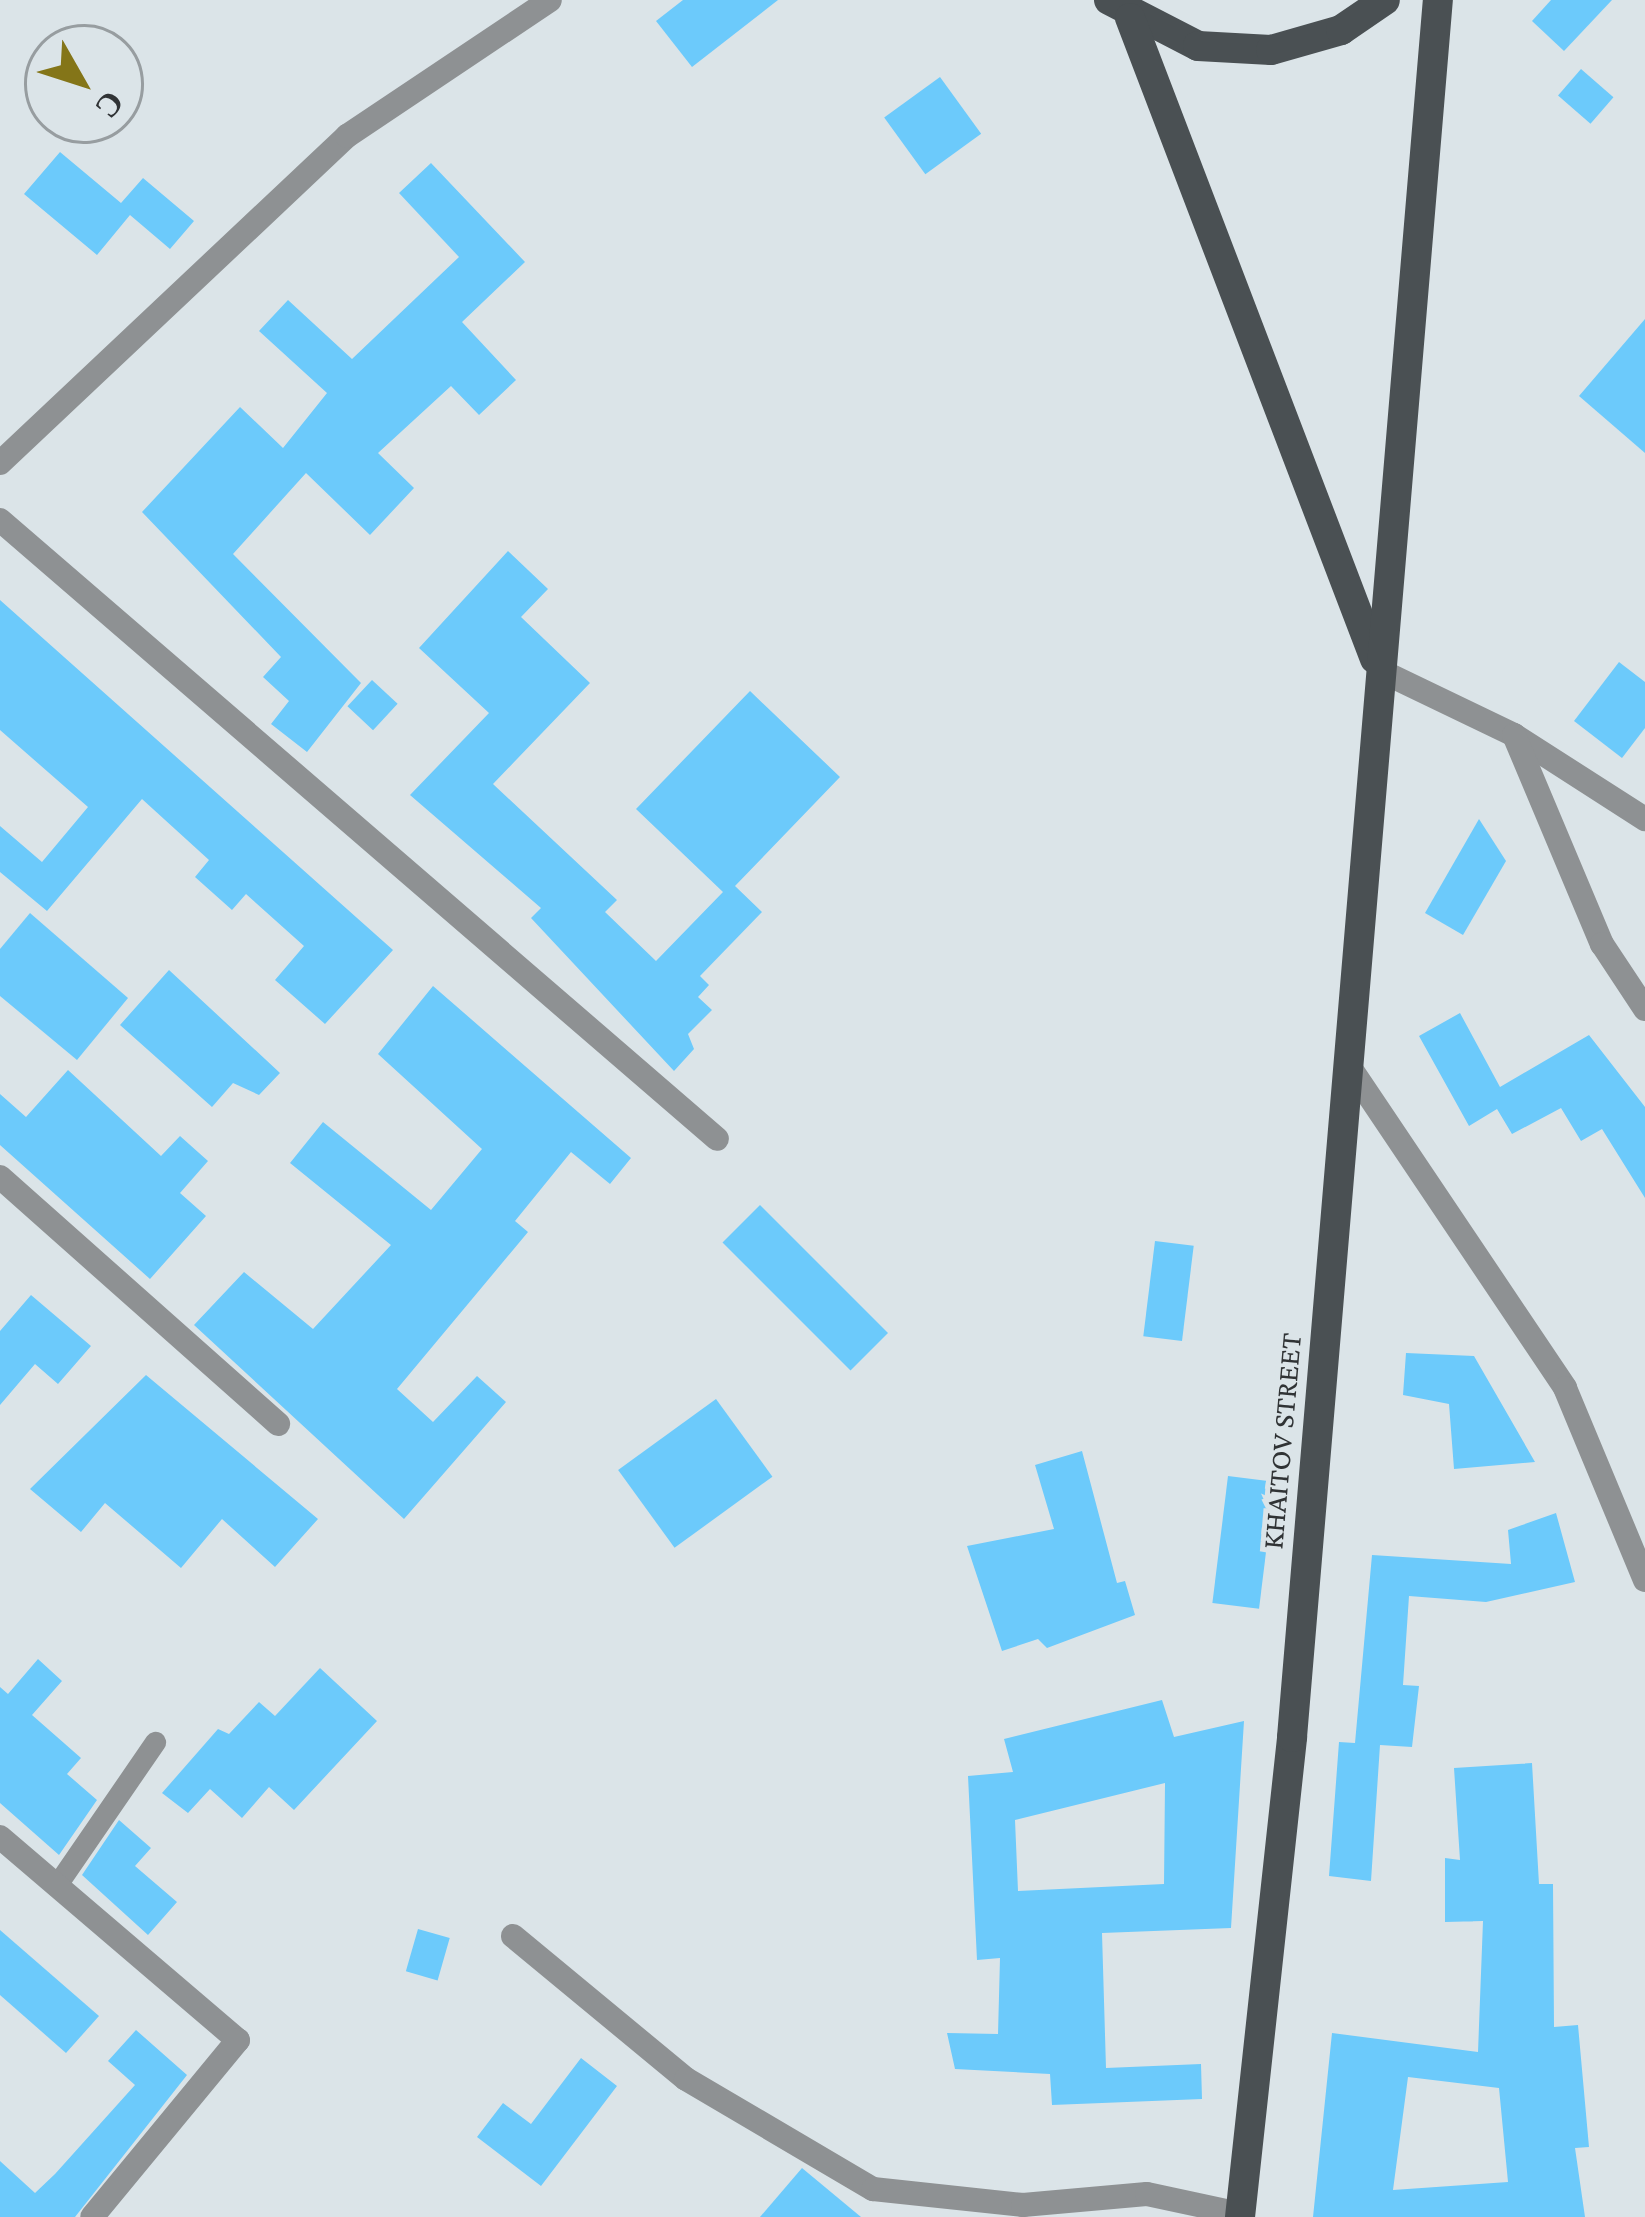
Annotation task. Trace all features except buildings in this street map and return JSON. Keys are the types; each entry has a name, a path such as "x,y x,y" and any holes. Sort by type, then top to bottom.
{"main road":[{"path":"1120,9 1198,46 1271,50 1341,30 1384,0"},
{"name":"KHAITOV STREET","path":"1240,2216 1351,1069 1379,670 1438,0"},
{"path":"1120,9 1379,670"}],"street":[{"path":"0,463 347,136 550,0"},
{"path":"0,520 717,1138"},
{"path":"1379,670 1514,735 1645,819"},
{"path":"1514,735 1602,944 1645,1009"},
{"path":"1351,1069 1565,1388 1645,1580"},
{"path":"0,1178 278,1424"},
{"path":"0,1837 238,2040 92,2217"},
{"path":"513,1936 686,2079 873,2189 1023,2205 1147,2194 1240,2216"}],"lane":[{"path":"56,1886 155,1742"}]}
